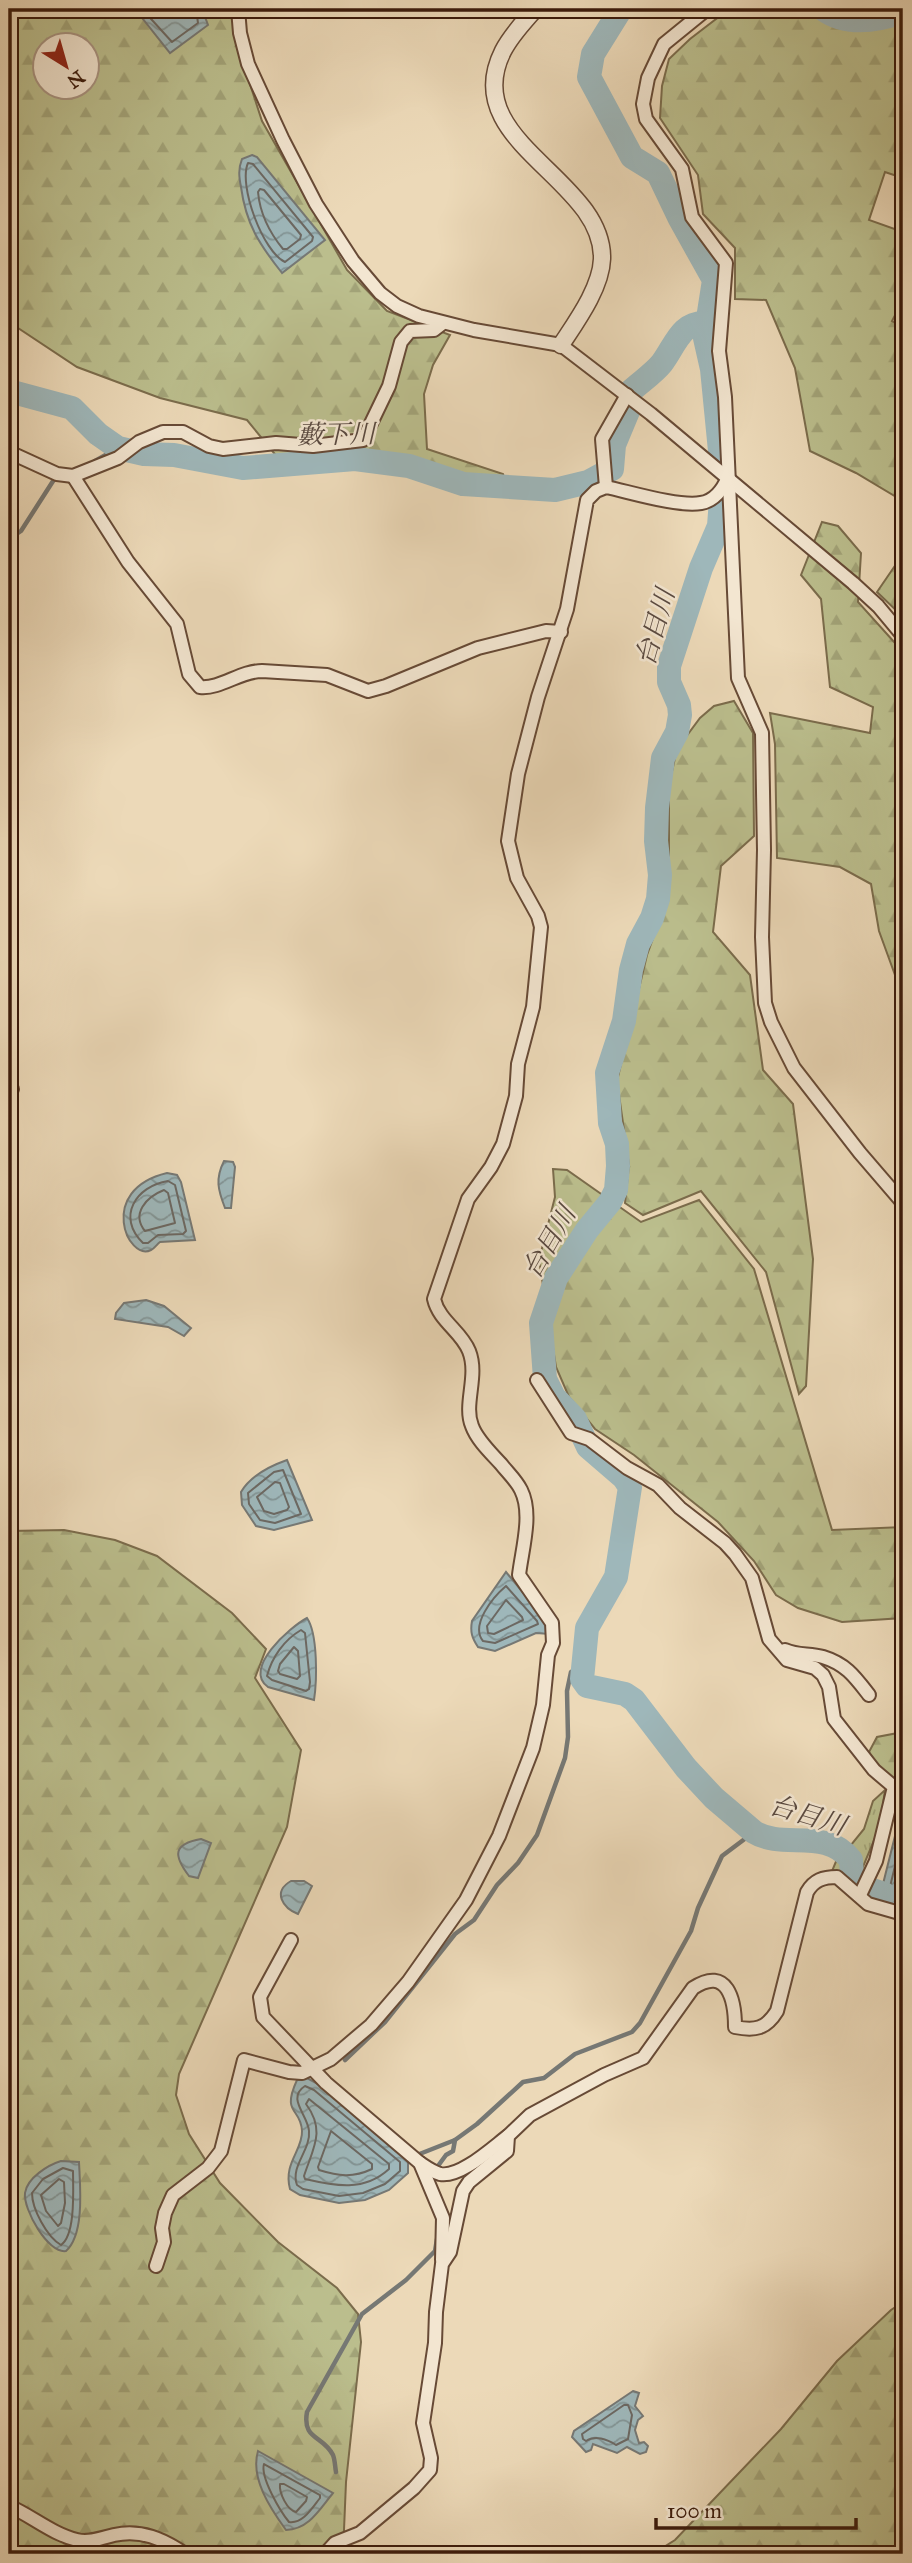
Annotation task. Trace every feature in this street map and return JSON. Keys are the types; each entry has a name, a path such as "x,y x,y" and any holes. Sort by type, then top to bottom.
{"street":[{"path":"237,9 248,64 316,204 365,277 388,300 419,316 443,323 561,345 728,477 853,583 878,606 903,636"},
{"path":"535,9 515,32 496,69 494,87 497,107 509,128 532,157 579,204 592,222 601,244 602,261 585,308 561,345"},
{"path":"707,9 664,44 648,78 643,104 646,119 682,169 692,217 726,263 719,351 725,397 737,678 762,733 762,937 765,1003 771,1022 794,1068 903,1203"},
{"path":"9,452 57,474 73,476 163,432 183,432 209,446 223,449 276,443 313,446 363,440 389,386 401,342 410,331 434,330 443,323"},
{"path":"156,2266 164,2242 164,2213 173,2195 208,2168 220,2151 244,2060 302,2073 331,2059 371,2025 408,1982 466,1900 499,1836 533,1748 548,1655 553,1643 552,1623 519,1575 526,1513 523,1492 472,1426 470,1417 474,1371 471,1358 464,1342 448,1326 435,1307 434,1299 468,1199 491,1167 503,1144 516,1096 518,1064 533,1007 541,927 538,916 517,878 508,841 518,774 538,697 567,609 587,500 605,480 602,439 627,395"},
{"path":"73,476 128,562 177,624 189,674 201,687 210,687 251,671 262,671 327,675 368,691 478,648 545,631 561,632"},
{"path":"605,480 688,503 704,503 723,489 728,477"},
{"path":"537,1380 571,1433 658,1485 680,1508 725,1543 752,1577 769,1639 787,1660 815,1668 823,1675 829,1687 834,1719 874,1770 894,1787 876,1861 860,1895"},
{"path":"763,1622 785,1649 795,1654 822,1656 849,1669 869,1695"},
{"path":"291,1940 260,1997 264,2017 326,2083 420,2163 443,2175 467,2166 508,2136 530,2115 604,2075 643,2058 699,1983 717,1982 729,1990 735,2007 735,2027 752,2031 771,2021 778,2011 794,1939 807,1892 812,1884 828,1877 837,1877 868,1903 903,1914"},
{"path":"442,2264 450,2252 463,2191 469,2182 507,2151 508,2136"},
{"path":"326,2554 335,2543 360,2533 430,2470 431,2458 423,2423 435,2343 443,2217 420,2163"},
{"path":"9,2507 28,2514 57,2534 80,2541 129,2532 141,2533 170,2544 185,2554"}],"green space":[{"path":"9,9 233,9 235,38 262,121 347,270 387,311 450,335 433,365 424,394 427,449 503,474 505,481 467,478 386,456 278,458 247,420 160,398 77,367 9,322"},
{"path":"755,9 903,9 903,178 885,172 869,220 903,232 903,300 892,321 903,327 903,501 856,473 810,451 795,368 766,300 735,299 735,248 703,214 698,175 660,118 662,86 669,59 720,16"},
{"path":"822,522 838,526 861,553 858,602 895,643 903,644 903,997 879,931 871,884 840,867 777,858 775,744 770,713 870,733 873,707 830,687 821,599 801,575"},
{"path":"903,554 903,617 877,592"},
{"path":"734,701 753,733 754,836 721,866 713,932 750,975 763,1070 793,1104 813,1259 806,1386 799,1394 766,1272 701,1191 643,1215 625,1203 629,1165 617,1081 647,955 669,894 669,785 677,749 700,718 714,706"},
{"path":"553,1169 567,1170 641,1222 699,1200 754,1269 832,1530 903,1527 903,1618 842,1622 798,1608 776,1595 754,1561 718,1522 634,1455 595,1429 569,1397 556,1367 539,1260 555,1197"},
{"path":"64,1530 115,1540 157,1556 232,1613 266,1649 255,1678 301,1750 287,1827 179,2074 176,2095 189,2134 220,2183 278,2242 337,2288 358,2314 361,2342 346,2482 343,2554 9,2554 9,1531"},
{"path":"903,1732 903,1784 877,1767 869,1752 877,1737"},
{"path":"885,1790 880,1826 855,1886 832,1871 842,1847 847,1850 864,1829 873,1801"},
{"path":"903,2302 903,2554 653,2554 675,2540 781,2429 837,2361"}],"water":[{"path":"135,9 202,9 208,25 170,53"},
{"path":"252,155 257,157 325,240 282,273 255,233 246,212 239,176 240,166 242,159"},
{"path":"224,1161 233,1162 235,1167 231,1208 225,1208 219,1190 219,1173"},
{"path":"167,1173 177,1175 181,1182 195,1240 160,1242 151,1250 142,1251 127,1235 125,1208 131,1194 145,1182"},
{"path":"146,1300 164,1306 191,1328 184,1336 168,1327 115,1319 124,1303"},
{"path":"287,1460 312,1520 274,1530 256,1526 242,1505 241,1492 261,1472"},
{"path":"506,1572 545,1619 549,1634 536,1633 495,1651 478,1647 472,1635 472,1621"},
{"path":"307,1618 315,1646 314,1700 268,1687 262,1679 261,1670 271,1649"},
{"path":"903,1804 903,1907 900,1910 879,1900"},
{"path":"201,1839 211,1843 198,1878 189,1876 180,1862 178,1852 185,1844"},
{"path":"291,1881 304,1881 312,1886 298,1914 284,1904 281,1895 285,1885"},
{"path":"307,2078 318,2084 408,2160 408,2173 389,2190 365,2200 339,2203 300,2195 290,2189 289,2172 302,2131 291,2099 297,2080"},
{"path":"61,2161 79,2162 79,2222 72,2243 66,2251 59,2250 45,2238 32,2219 25,2200 27,2187 34,2177"},
{"path":"633,2391 639,2393 635,2406 643,2416 638,2420 635,2430 639,2443 644,2442 648,2446 646,2452 640,2454 627,2447 617,2453 593,2444 591,2450 586,2452 572,2437 574,2431"},
{"path":"258,2451 333,2493 318,2512 301,2526 286,2530 268,2502 257,2472"}],"waterway":[{"name":"台目川","path":"621,9 593,54 589,77 632,157 658,173 714,280 705,338 712,369 721,461"},
{"name":"台目川","path":"823,9 852,20 883,18 903,12"},
{"name":"藪下川","path":"632,390 659,367 685,330 697,323 706,323"},
{"name":"藪下川","path":"9,391 72,408 98,434 118,448 144,454 174,455 243,468 355,459 409,466 463,484 555,490 588,482 612,469 614,445 629,409"},
{"path":"95,461 118,448"},
{"path":"9,539 21,531 55,478"},
{"name":"台目川","path":"721,500 719,526 701,568 669,666 669,682 679,705 680,715 677,732 663,758 657,808 656,841 660,875 658,899 652,918 638,944 631,970 624,1021 607,1073 610,1123 617,1144 616,1190 556,1278 541,1323 545,1379 554,1397 575,1419 588,1447 624,1478 630,1487 616,1577 587,1628 582,1679 587,1686 625,1694 634,1700 686,1768 714,1798 754,1832 765,1837 829,1844 841,1850 851,1860 852,1877 857,1882"},
{"path":"345,2060 385,2022 455,1934 474,1920 497,1885 518,1863 537,1835 565,1758 568,1737 567,1691 571,1672 584,1663"},
{"path":"417,2155 455,2140 477,2124 523,2082 544,2078 575,2054 632,2032 640,2023 691,1931 698,1908 722,1856 754,1832"},
{"path":"872,1890 884,1894"},
{"path":"435,2170 446,2155 453,2151 455,2140"},
{"path":"336,2472 333,2455 310,2433 306,2421 307,2412 362,2314 406,2280 435,2251 437,2239"}]}
